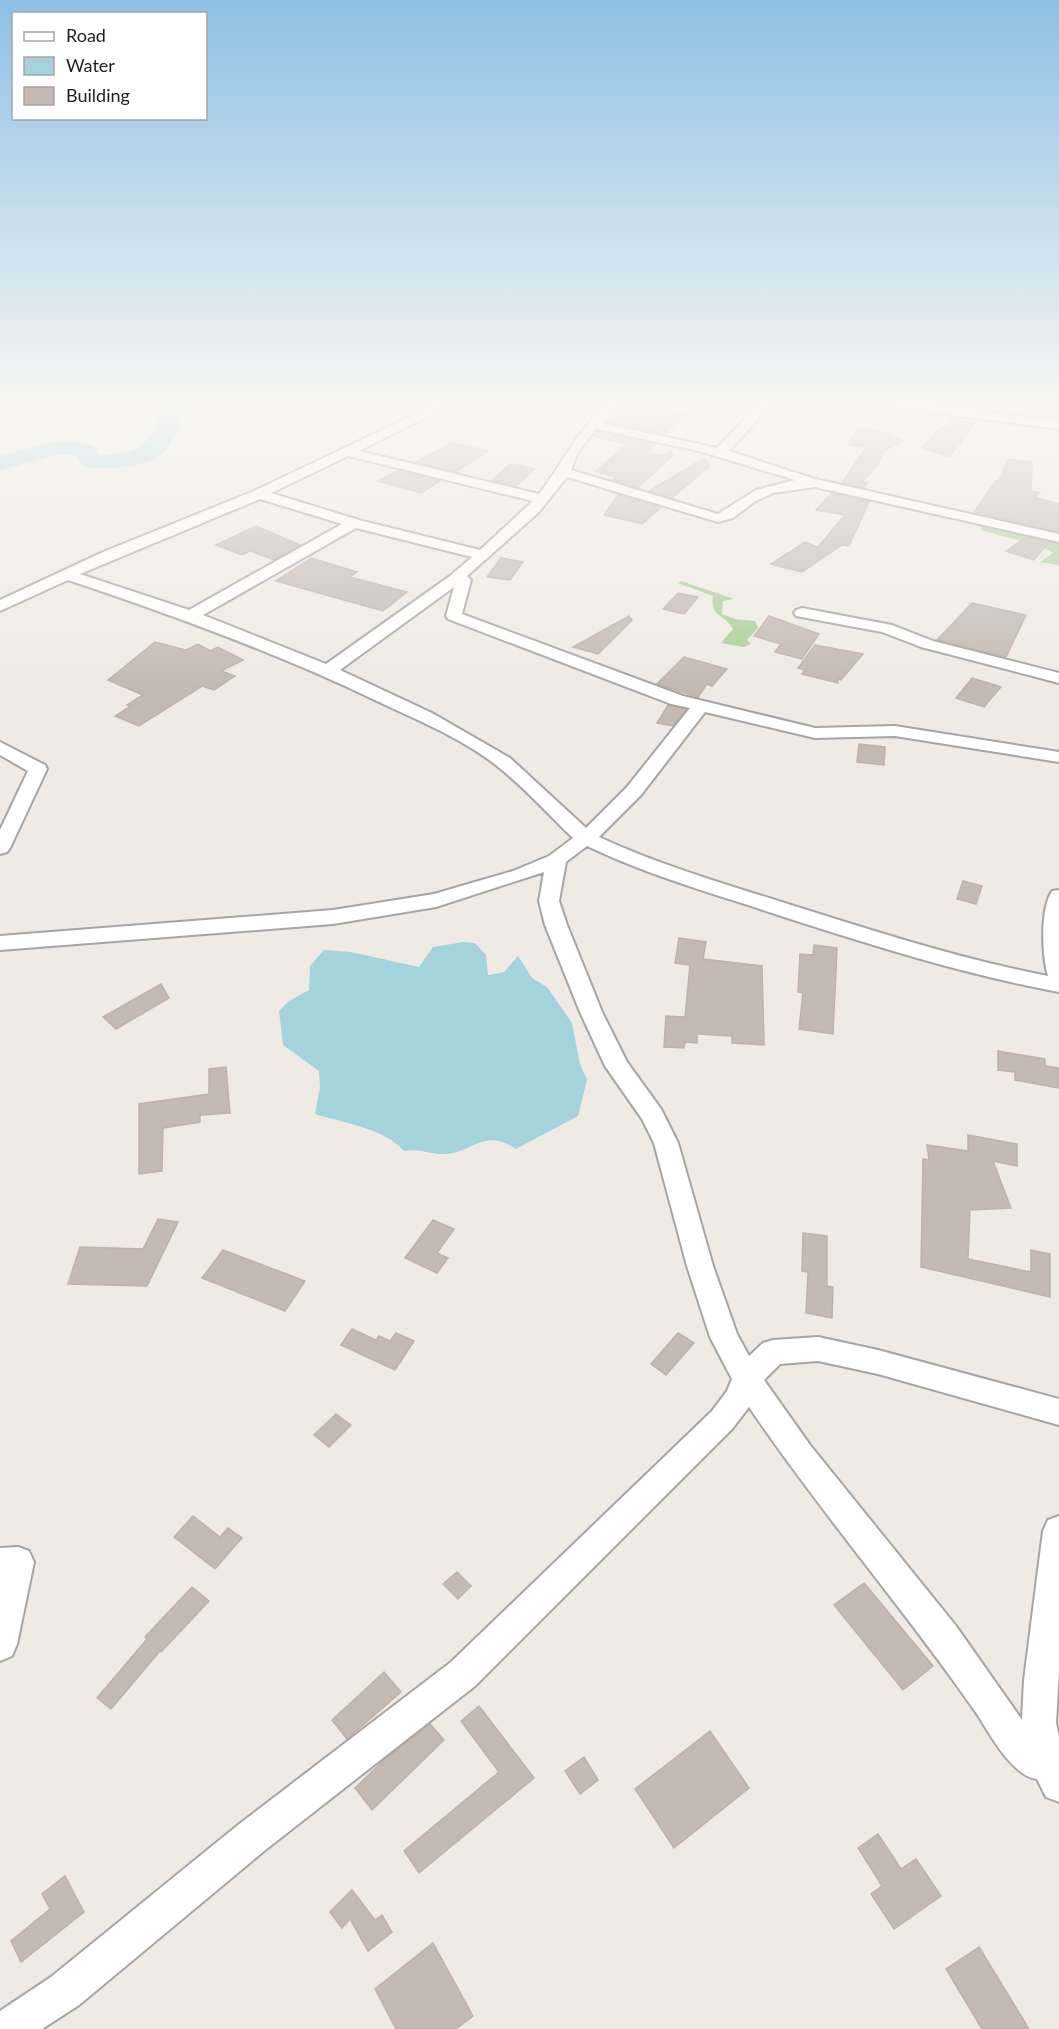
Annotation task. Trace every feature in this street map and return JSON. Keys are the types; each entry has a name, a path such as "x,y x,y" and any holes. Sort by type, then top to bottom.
{"street":[{"path":"0,606 153,536 252,497"},
{"path":"268,497 354,523 483,555"},
{"path":"532,497 542,499"},
{"path":"646,497 718,518 735,511 754,497"},
{"path":"876,497 1059,538"},
{"path":"328,671 455,579 542,499"},
{"path":"190,616 354,523"},
{"path":"66,574 190,616 328,671 434,721 488,751 520,776 585,838 634,860 782,910 995,973 1059,985"},
{"path":"455,579 463,580 454,616 645,688 701,706 815,733 895,731 1059,757"},
{"path":"802,612 886,628 927,644 1059,678"},
{"path":"0,943 333,917 436,900 520,875 556,860 601,826 634,791 701,706"},
{"path":"0,747 38,769 28,787 16,821 0,848"},
{"path":"556,860 549,901 556,925 591,1012 617,1066 652,1115 666,1143 700,1266 721,1327 746,1378 799,1455 944,1638 1013,1737 1033,1761 1053,1773"},
{"path":"1059,896 1054,933 1055,964 1059,975"},
{"path":"7,2029 64,1991 251,1838 464,1674 722,1420 739,1398 746,1378 773,1352 818,1349 878,1362 1059,1412"},
{"path":"1053,1773 1039,1723 1041,1680 1059,1531"},
{"path":"0,1564 18,1562 0,1644"}],"green space":[{"path":"983,524 1059,540 1059,565 1040,562 1053,553 1041,546 980,530"},
{"path":"681,581 734,599 723,601 722,614 735,619 755,621 758,628 747,640 751,644 744,647 721,643 733,629 716,612 713,596 678,583"}],"water":[{"path":"464,942 475,943 486,955 488,975 504,972 518,956 532,978 547,987 572,1023 580,1064 587,1080 578,1116 516,1149 496,1140 480,1142 456,1152 441,1154 415,1150 404,1151 396,1143 374,1132 315,1114 320,1087 319,1071 283,1045 279,1011 289,1001 309,990 310,966 324,950 351,952 419,967 433,947"}],"building":[{"path":"617,497 661,507 642,524 604,515"},
{"path":"829,497 847,497 869,502 849,546 842,545 802,572 771,564 805,542 818,547 845,515 816,510"},
{"path":"985,497 1035,497 1059,504 1059,532 974,512"},
{"path":"256,526 300,545 274,560 250,551 242,555 216,545"},
{"path":"1027,537 1049,542 1034,560 1006,551"},
{"path":"311,558 357,572 350,577 407,592 383,611 276,581"},
{"path":"501,558 523,562 510,580 487,577"},
{"path":"678,593 698,597 684,614 663,609"},
{"path":"972,603 1026,615 1006,657 937,640"},
{"path":"629,616 632,620 598,654 573,647"},
{"path":"769,616 819,634 802,659 775,652 781,644 754,636"},
{"path":"155,642 186,650 198,644 210,651 218,647 243,660 221,671 235,676 214,690 202,686 139,726 115,716 143,695 108,680"},
{"path":"815,645 863,654 841,680 837,679 838,683 802,674 805,670 798,668"},
{"path":"684,657 727,669 712,686 707,684 698,697 657,684"},
{"path":"972,678 1001,687 984,707 956,698"},
{"path":"668,705 686,709 673,726 657,723"},
{"path":"859,744 885,747 884,765 857,762"},
{"path":"963,881 982,886 976,904 957,899"},
{"path":"679,938 706,942 703,959 762,966 764,1045 732,1043 732,1036 697,1034 697,1043 685,1042 684,1048 664,1047 666,1016 685,1017 690,965 675,963"},
{"path":"814,945 837,948 833,1034 799,1029 803,993 798,992 800,954 813,955"},
{"path":"161,984 169,998 116,1029 103,1017"},
{"path":"998,1051 1045,1059 1045,1066 1059,1068 1059,1088 1015,1080 1015,1072 998,1070"},
{"path":"226,1067 230,1113 200,1115 200,1122 163,1128 162,1171 139,1174 139,1104 209,1094 209,1069"},
{"path":"968,1135 1017,1144 1017,1166 993,1161 1011,1208 970,1210 968,1259 1031,1272 1031,1250 1050,1254 1050,1297 921,1267 923,1159 929,1160 927,1145 968,1151"},
{"path":"158,1219 178,1222 147,1286 68,1284 80,1247 143,1249"},
{"path":"433,1220 454,1229 437,1253 448,1258 437,1273 405,1258"},
{"path":"803,1233 827,1236 827,1286 833,1287 832,1318 806,1313 808,1272 802,1271"},
{"path":"223,1250 305,1281 285,1311 202,1278"},
{"path":"352,1329 376,1340 379,1336 390,1341 396,1333 414,1341 395,1370 341,1345"},
{"path":"678,1333 694,1343 666,1375 651,1364"},
{"path":"336,1414 351,1425 329,1447 314,1435"},
{"path":"193,1516 220,1537 228,1528 242,1538 215,1569 174,1537"},
{"path":"457,1572 471,1586 458,1599 443,1584"},
{"path":"864,1583 933,1666 903,1690 834,1605"},
{"path":"192,1587 209,1601 160,1651 111,1709 97,1698 147,1639 145,1637"},
{"path":"384,1672 401,1692 347,1739 332,1720"},
{"path":"479,1706 534,1778 419,1873 404,1851 499,1772 461,1721"},
{"path":"430,1724 444,1740 372,1810 355,1788 383,1761"},
{"path":"710,1731 749,1788 674,1848 635,1789"},
{"path":"584,1757 598,1780 580,1794 565,1771"},
{"path":"878,1834 901,1869 916,1859 941,1896 894,1929 871,1894 882,1886 858,1848"},
{"path":"65,1876 84,1912 21,1962 11,1941 50,1909 42,1894"},
{"path":"352,1890 375,1920 382,1915 392,1932 368,1951 350,1919 342,1928 330,1912"},
{"path":"433,1943 473,2016 456,2029 396,2029 375,1989"},
{"path":"979,1947 1029,2029 982,2029 946,1969"}]}
